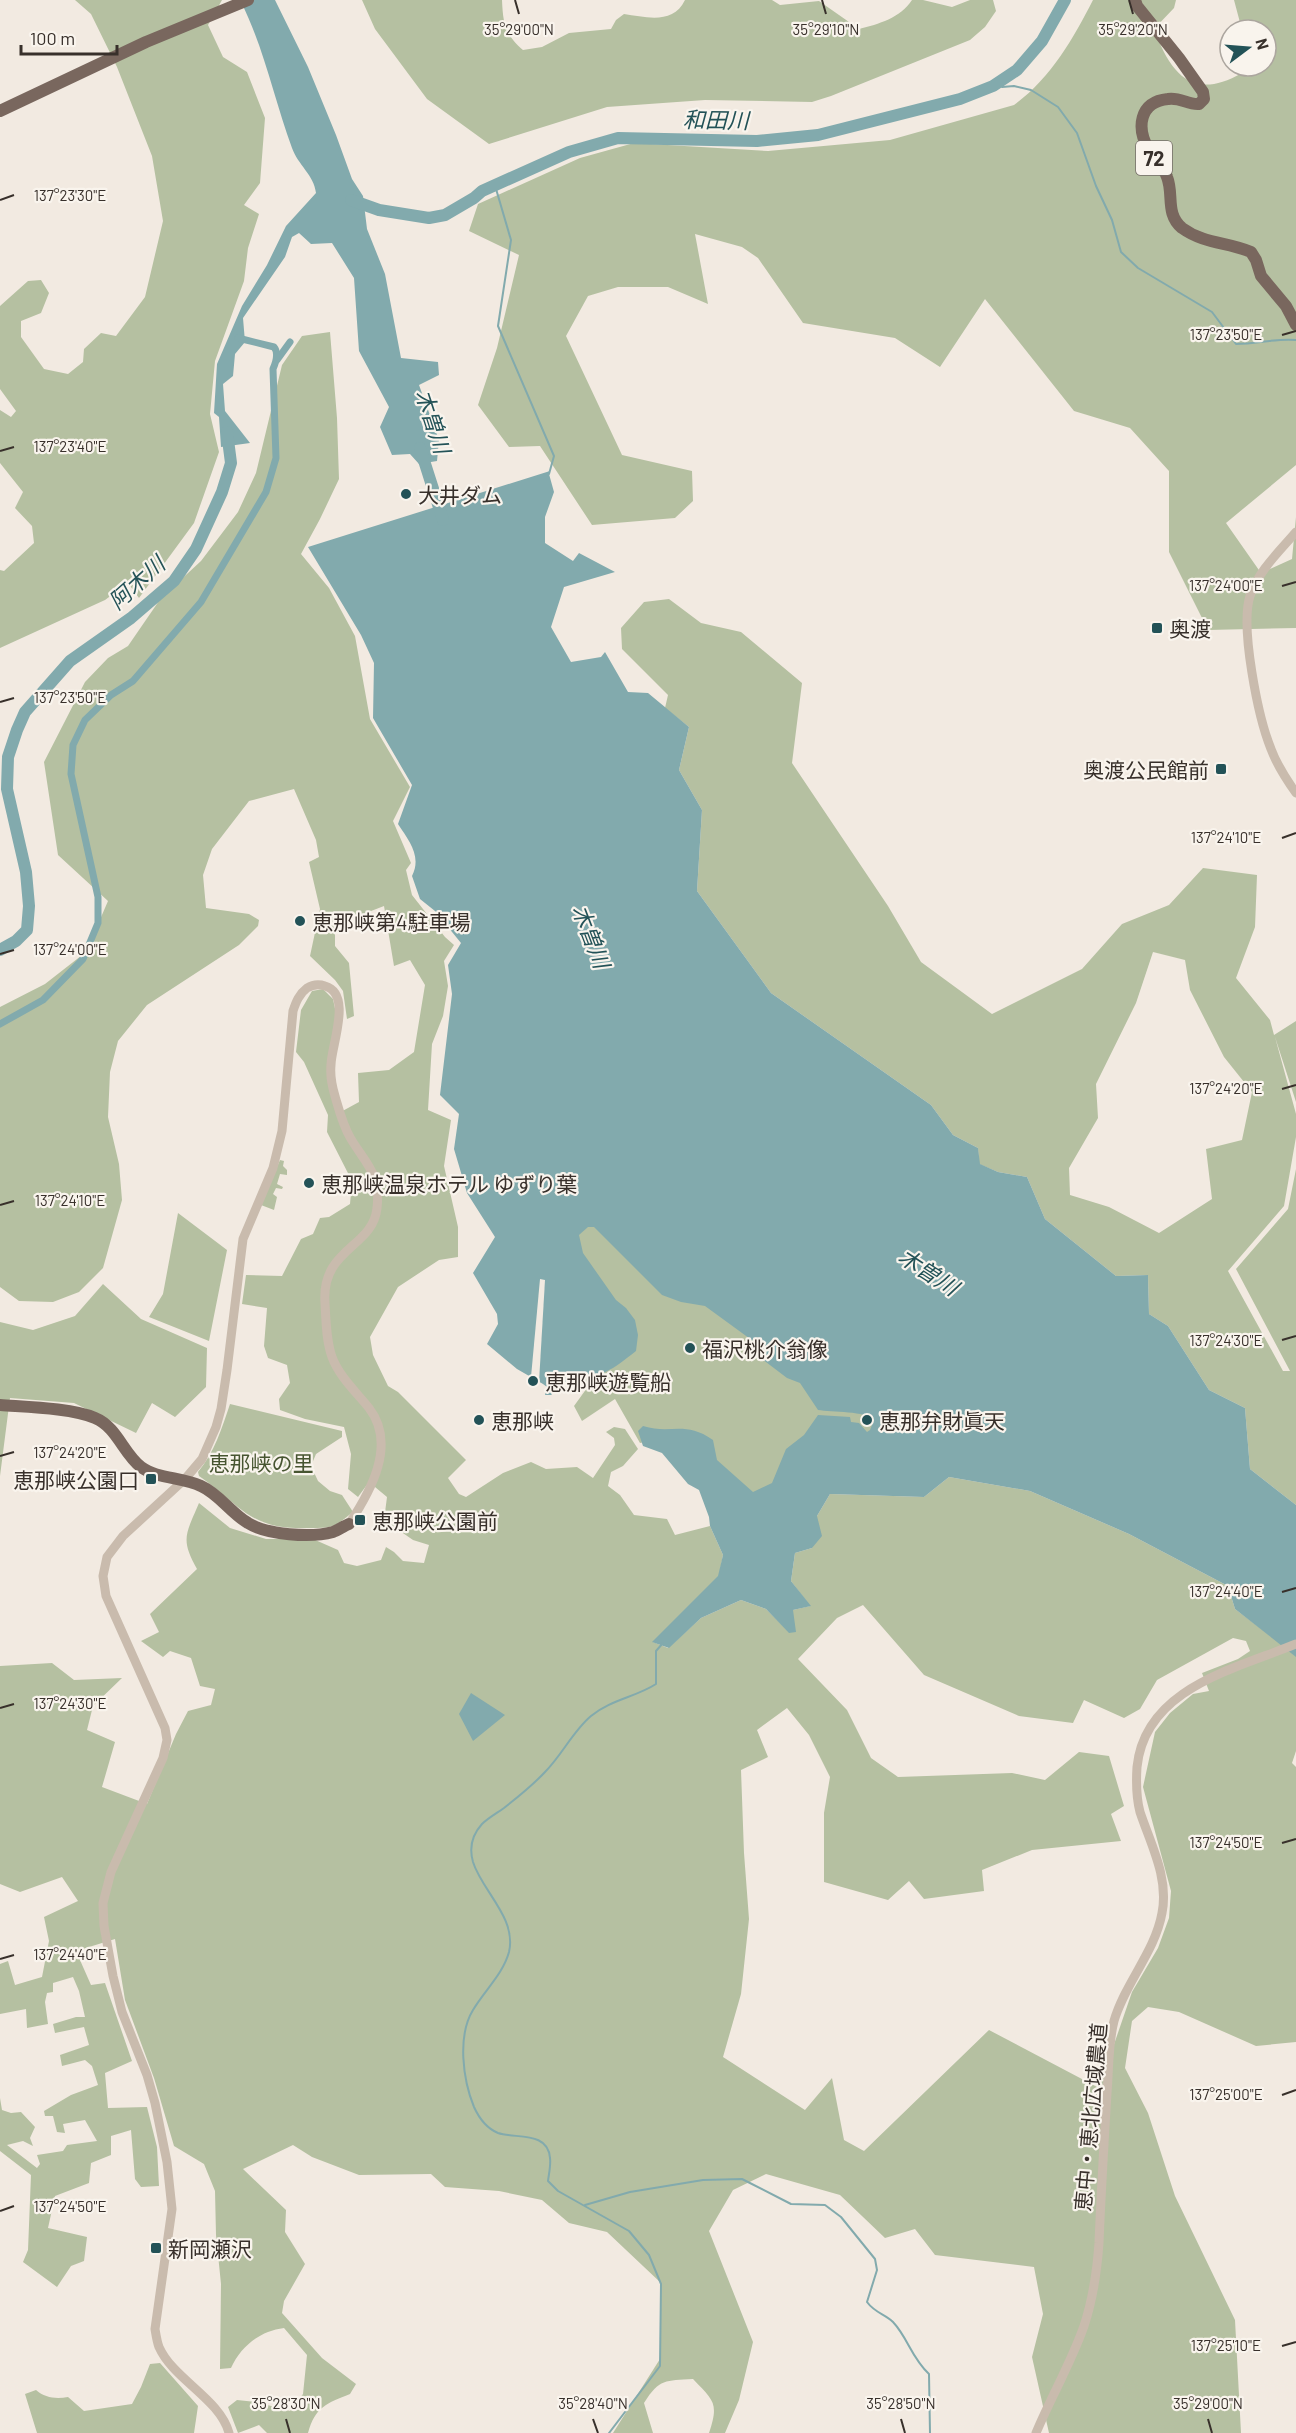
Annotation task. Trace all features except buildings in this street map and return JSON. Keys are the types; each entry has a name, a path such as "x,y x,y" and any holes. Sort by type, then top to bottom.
{"main road":[{"path":"0,111 146,42 248,0"},
{"name":"72","path":"1135,0 1203,92 1204,99 1199,104 1191,105 1172,98 1164,99 1154,102 1143,113 1145,140 1148,150 1167,175 1174,219 1181,227 1195,235 1221,245 1251,252 1261,276 1286,306 1296,325"},
{"path":"0,1405 83,1413 97,1418 112,1431 130,1457 142,1468 158,1475 185,1479 205,1488 248,1523 266,1531 294,1534 332,1532 349,1524"}],"street":[{"path":"1296,532 1260,575 1250,596 1246,615 1248,642 1264,729 1278,765 1296,793"},
{"path":"229,2433 219,2414 168,2360 159,2347 155,2329 172,2209 167,2162 155,2103 122,2012 104,1926 103,1903 111,1872 163,1758 167,1740 161,1715 106,1596 103,1576 107,1557 123,1536 185,1479 206,1453 221,1409 241,1247 273,1168 282,1131 295,1004 302,992 309,987 325,986 336,996 340,1010 330,1066 335,1097 350,1138 372,1168 377,1200 373,1223 367,1232 336,1261 325,1283 326,1313 332,1357 343,1376 375,1416 382,1438 379,1463 359,1510 349,1524"},
{"name":"恵中・恵北広域農道","path":"1036,2433 1078,2343 1089,2311 1098,2252 1112,2031 1125,1994 1154,1939 1162,1913 1163,1892 1160,1871 1136,1791 1141,1747 1155,1720 1180,1695 1197,1684 1296,1644"}],"green space":[{"path":"75,0 222,0 208,25 223,57 247,72 265,118 260,183 244,205 259,214 248,248 244,281 215,361 210,414 219,452 194,523 139,598 128,583 105,600 0,648 0,570 4,571 34,543 32,526 15,508 23,492 0,463 0,410 11,417 16,411 0,389 0,306 28,281 41,280 49,293 41,313 21,321 21,337 44,369 68,374 83,362 84,349 101,333 116,336 145,297 163,221 152,156 117,67 91,14"},
{"path":"362,0 502,0 506,28 512,39 523,50 542,47 569,33 611,29 616,20 624,14 658,18 666,16 680,8 685,0 772,0 780,5 819,1 859,29 895,16 912,0 923,0 952,7 970,0 993,0 996,11 985,27 970,40 812,102 705,100 607,107 489,144 427,99 375,29"},
{"path":"1093,0 1176,0 1174,8 1154,29 1168,59 1176,71 1186,79 1197,84 1210,84 1231,78 1278,78 1278,18 1239,18 1234,0 1296,0 1296,465 1226,523 1261,573 1292,559 1296,517 1296,628 1208,630 1169,552 1169,471 1130,428 1074,411 985,299 940,367 895,338 803,323 758,258 742,247 695,234 708,304 668,287 618,287 588,296 566,336 622,455 692,471 693,501 675,518 592,525 540,446 509,447 478,405 497,348 519,255 469,231 478,204 580,158 634,143 768,151 890,140 1014,105 1050,70"},
{"path":"330,332 339,479 301,554 329,588 355,636 370,719 410,787 393,821 411,863 406,870 412,895 454,945 444,961 448,986 443,1016 432,1044 428,1110 451,1120 444,1166 458,1227 458,1257 439,1260 398,1287 370,1337 373,1355 388,1386 398,1392 466,1460 448,1478 459,1494 466,1497 503,1473 531,1462 546,1469 577,1467 593,1478 615,1445 614,1438 606,1432 614,1427 625,1429 638,1449 623,1466 611,1472 608,1486 620,1495 634,1515 667,1519 675,1535 710,1526 723,1555 719,1576 653,1642 668,1648 701,1618 741,1600 766,1609 789,1632 793,1610 810,1606 791,1581 795,1553 812,1548 817,1516 830,1494 924,1497 949,1477 1030,1491 1129,1534 1228,1586 1235,1609 1296,1655 1296,1751 1292,1763 1296,1767 1296,2042 1256,2046 1179,2012 1148,2007 1132,2021 1125,2068 1148,2113 1175,2196 1235,2320 1241,2433 1049,2433 1032,2357 1043,2314 1034,2267 935,2255 915,2229 885,2238 840,2195 766,2174 733,2190 709,2231 753,2342 739,2400 725,2433 709,2433 714,2415 713,2403 693,2379 664,2382 654,2389 644,2403 653,2433 613,2433 660,2359 661,2283 607,2232 569,2223 542,2200 499,2191 445,2187 431,2174 359,2175 312,2157 293,2145 243,2169 286,2210 285,2232 305,2264 284,2301 282,2313 322,2358 356,2384 350,2394 328,2403 318,2412 308,2433 267,2433 259,2425 238,2433 228,2407 237,2400 256,2402 290,2411 303,2394 307,2355 284,2328 259,2336 246,2346 231,2368 220,2369 221,2284 216,2235 215,2191 204,2164 174,2146 154,2078 125,2000 115,1939 76,1951 91,1985 105,1983 132,2061 105,2073 108,2108 147,2107 157,2147 159,2186 141,2187 135,2179 131,2130 111,2136 111,2155 91,2163 89,2183 55,2196 48,2228 87,2237 84,2261 71,2266 57,2287 23,2262 28,2250 31,2175 0,2151 0,2098 2,2110 11,2113 21,2112 35,2127 30,2138 33,2146 23,2141 7,2145 37,2168 40,2164 37,2155 63,2151 67,2145 97,2141 85,2120 63,2124 65,2133 57,2132 53,2116 45,2116 44,2111 71,2095 98,2085 92,2066 85,2060 62,2066 60,2055 89,2045 84,2027 55,2033 53,2024 76,2017 85,2017 73,1977 53,1983 53,1992 47,1993 45,2002 48,2024 27,2028 26,2009 0,2014 0,1964 8,1961 15,1985 42,1977 49,1941 44,1917 78,1901 62,1877 20,1892 0,1884 0,1666 52,1663 74,1680 122,1678 93,1706 87,1730 115,1742 102,1787 147,1804 188,1711 211,1705 215,1689 200,1686 191,1658 170,1651 163,1657 141,1641 159,1632 150,1614 197,1569 188,1550 187,1536 199,1503 230,1528 266,1539 313,1539 338,1550 344,1563 357,1566 381,1560 386,1547 403,1561 424,1563 429,1545 413,1540 384,1520 387,1497 369,1482 358,1497 348,1489 351,1454 344,1427 305,1419 280,1410 279,1399 290,1383 287,1365 268,1358 264,1346 267,1308 242,1304 246,1275 282,1276 301,1239 313,1234 320,1218 329,1217 350,1204 352,1181 327,1132 328,1115 304,1062 296,1052 301,1010 312,991 323,989 333,999 337,1018 327,1067 337,1114 359,1102 358,1073 389,1070 414,1052 425,985 410,960 394,966 384,906 335,925 335,946 349,963 354,1016 347,1019 343,991 310,956 320,909 309,862 319,857 316,840 294,789 249,801 212,849 203,875 206,908 249,914 259,920 258,926 239,945 147,1005 118,1041 110,1072 108,1117 119,1164 122,1200 103,1268 79,1292 53,1302 19,1301 0,1287 0,1007 45,984 86,952 108,901 58,855 44,762 85,682 108,658 128,646 161,598 201,561 238,512 256,473 282,365 302,336","holes":["863,1605 924,1675 1019,1716 1073,1723 1084,1700 1124,1718 1140,1709 1157,1680 1233,1638 1246,1641 1250,1651 1238,1659 1202,1673 1209,1691 1193,1694 1170,1713 1155,1732 1143,1787 1171,1891 1169,1918 1158,1948 1132,1992 1099,2088 989,2030 864,2151 844,2140 832,2078 805,2110 723,2057 741,1994 749,1919 741,1770 768,1757 757,1730 787,1708 809,1735 830,1777 824,1813 824,1882 888,1900 909,1881 924,1899 984,1891 982,1870 1032,1850 1121,1841 1111,1814 1124,1806 1109,1756 1079,1752 1045,1780 1012,1773 898,1777 871,1758 847,1710 798,1659 837,1618"]},
{"path":"669,599 701,623 741,632 802,683 792,763 888,906 921,962 992,1014 1082,969 1122,924 1169,905 1203,868 1257,875 1255,927 1236,978 1270,1020 1274,1035 1296,1021 1296,1102 1275,1037 1296,1114 1296,1137 1284,1206 1228,1271 1283,1371 1290,1371 1236,1269 1288,1209 1296,1169 1296,1505 1250,1469 1245,1408 1209,1390 1168,1326 1149,1314 1148,1275 1116,1276 1045,1219 1027,1177 998,1172 979,1164 978,1148 953,1135 931,1105 771,993 697,891 702,810 679,770 689,727 665,708 668,695 622,649 621,628 644,602","holes":["1153,952 1185,960 1190,990 1224,1057 1252,1092 1242,1140 1206,1149 1212,1199 1159,1233 1109,1207 1070,1195 1069,1168 1098,1118 1096,1084 1136,1003"]},
{"path":"280,1160 284,1161 283,1166 287,1170 287,1175 280,1174 277,1184 283,1187 282,1189 276,1188 273,1194 277,1197 274,1210 261,1205"},
{"path":"178,1213 227,1250 209,1341 149,1317 163,1294"},
{"path":"591,1215 708,1295 888,1411 873,1441 751,1503 682,1434 640,1443 615,1399 582,1421 574,1406 587,1388 578,1375 567,1240"},
{"path":"103,1284 141,1319 207,1348 206,1387 175,1417 152,1403 136,1433 74,1403 10,1398 0,1476 0,1322 33,1330 75,1316"},
{"name":"恵那峡の里","path":"230,1404 342,1431 342,1437 316,1454 311,1466 318,1481 330,1491 342,1495 353,1512 337,1524 328,1527 287,1528 272,1525 247,1514 199,1476 198,1472 204,1465 221,1431"},
{"path":"160,2363 198,2406 194,2433 37,2433 25,2394 36,2390 51,2397 68,2397 84,2411 132,2404 150,2364"}],"water":[{"path":"240,0 275,0 308,67 352,179 363,196 367,229 385,274 401,358 438,362 439,375 419,385 439,440 437,461 419,464 410,454 392,455 380,427 389,407 359,351 354,278 332,243 311,244 299,233 292,237 285,257 243,318 245,342 235,354 233,376 223,384 225,411 250,443 221,447 219,417 214,413 217,364 242,306 267,265 286,226 316,193 312,181 292,148 262,55"},
{"path":"550,471 554,492 545,517 545,543 573,561 579,553 615,572 564,587 551,627 571,662 601,657 605,652 628,692 648,693 689,727 679,770 702,810 697,891 771,993 931,1105 953,1135 978,1148 980,1164 998,1172 1027,1177 1045,1219 1116,1276 1148,1275 1149,1314 1168,1326 1209,1390 1245,1408 1250,1469 1296,1505 1296,1657 1235,1609 1228,1586 1129,1534 1030,1491 949,1477 924,1497 830,1494 817,1516 822,1536 812,1548 795,1553 791,1581 811,1606 793,1610 796,1632 789,1633 766,1609 741,1600 701,1618 669,1648 652,1642 718,1576 723,1555 710,1526 699,1490 688,1484 662,1453 643,1446 638,1431 643,1426 685,1429 703,1434 713,1440 717,1460 753,1492 772,1483 786,1449 804,1435 818,1415 850,1417 851,1422 859,1423 867,1432 874,1420 857,1413 818,1410 800,1383 787,1378 758,1356 753,1341 705,1306 681,1302 662,1295 594,1227 588,1227 579,1235 583,1253 616,1300 635,1320 638,1335 636,1351 606,1372 581,1378 570,1378 551,1395 545,1395 547,1387 517,1369 487,1344 498,1324 497,1314 473,1273 495,1237 467,1193 454,1149 459,1114 440,1095 452,994 448,965 461,943 435,911 420,899 412,876 416,862 415,855 398,824 412,785 373,718 374,663 361,635 308,547"},
{"path":"471,1693 505,1715 473,1741 459,1714"}],"pier":[{"path":"540,1279 545,1280 539,1382 531,1377"}],"waterway":[{"name":"和田川","path":"351,200 379,210 429,218 445,215 482,191 569,152 618,138 757,141 818,135 960,99 993,86 1017,70 1042,41 1065,0"},
{"path":"999,82 1002,87 1014,86 1031,90 1058,107 1077,133 1096,186 1112,220 1121,252 1138,268 1212,312 1236,344 1296,340"},
{"path":"491,186 494,182 511,240 498,326 554,456 549,474"},
{"path":"0,1024 43,1000 83,959 98,923 98,897 71,774 73,745 85,720 111,695 133,681 201,602 266,492 276,458 273,369 276,352 274,347 238,338"},
{"path":"277,360 290,342"},
{"name":"阿木川","path":"0,950 16,941 27,930 29,906 26,872 7,789 8,757 17,730 25,712 70,661 131,618 174,581 196,549 222,492 231,463 227,432"},
{"name":"木曽川","path":"420,448 443,520"},
{"path":"609,2433 660,2366 661,2284 649,2255 629,2231 558,2191 548,2181 550,2158 544,2144 530,2138 505,2135 494,2131 483,2122 474,2107 463,2058 465,2032 473,2010 506,1960 510,1940 503,1916 477,1873 471,1847 482,1824 515,1800 540,1777 591,1716 606,1706 656,1684 656,1651 663,1643"},
{"path":"585,2205 630,2192 703,2180 742,2179 791,2204 825,2205 841,2217 875,2259 877,2270 867,2302 873,2309 893,2322 929,2374 930,2433"}],"place":[{"name":"大井ダム","path":"406,494"},
{"name":"奥渡","path":"1157,628"},
{"name":"奥渡公民館前","path":"1221,769"},
{"name":"恵那峡第4駐車場","path":"300,921"},
{"name":"恵那峡温泉ホテル ゆずり葉","path":"309,1183"},
{"name":"福沢桃介翁像","path":"690,1348"},
{"name":"恵那峡遊覧船","path":"533,1381"},
{"name":"恵那峡","path":"479,1420"},
{"name":"恵那弁財眞天","path":"867,1420"},
{"name":"恵那峡公園口","path":"151,1479"},
{"name":"恵那峡公園前","path":"360,1520"},
{"name":"新岡瀬沢","path":"156,2248"}]}
